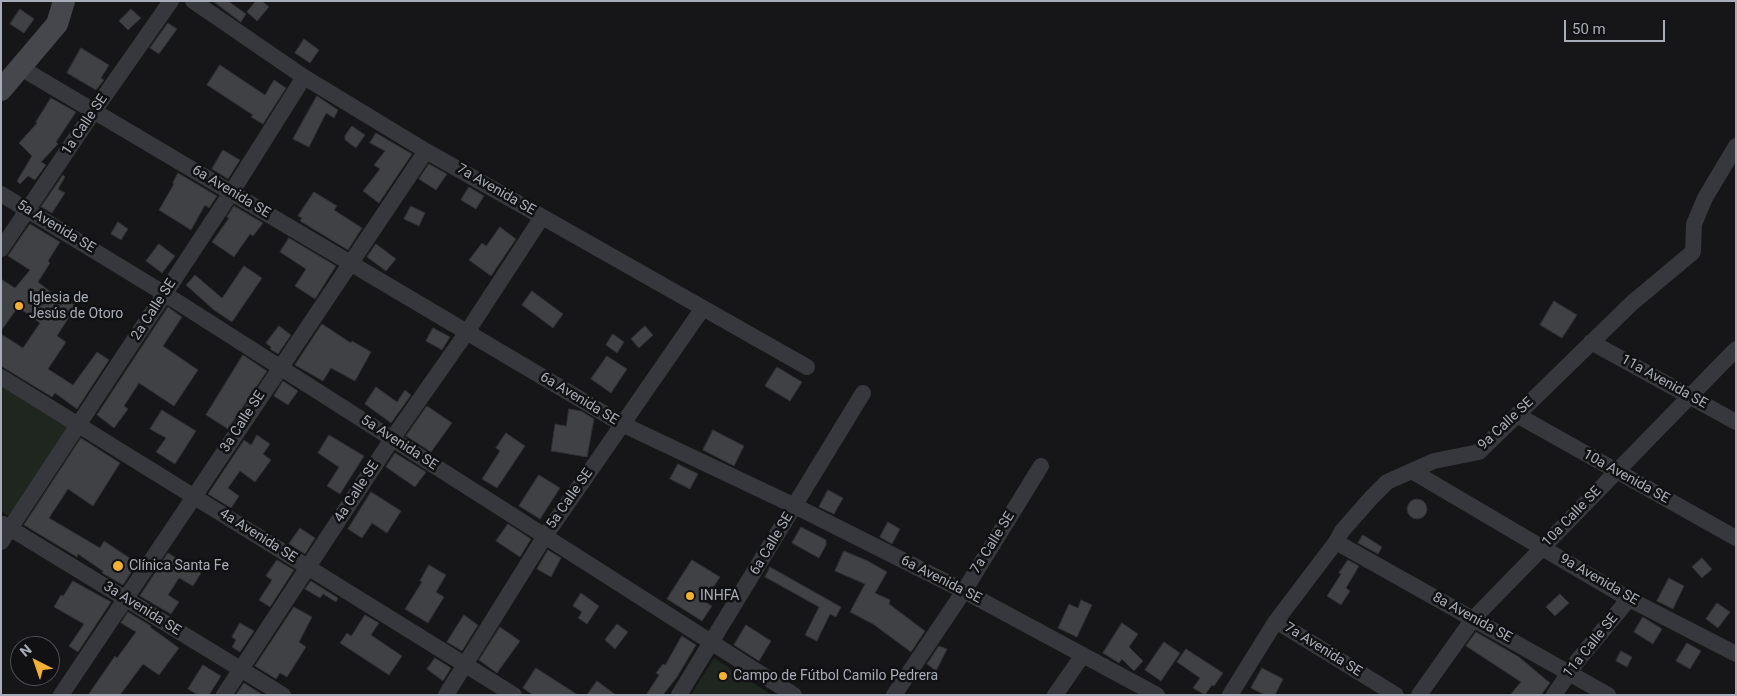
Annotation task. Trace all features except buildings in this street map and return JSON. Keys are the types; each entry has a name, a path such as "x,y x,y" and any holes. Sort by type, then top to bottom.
{"street":[{"path":"1,90 57,24 64,1"},
{"name":"1a Calle SE","path":"1,250 94,111 171,1"},
{"name":"7a Avenida SE","path":"194,1 304,77 426,151 807,367"},
{"name":"6a Avenida SE","path":"21,68 622,424 795,506 964,590 1157,695"},
{"name":"2a Calle SE","path":"1,542 6,525 80,425 232,193 304,77"},
{"name":"9a Calle SE","path":"1230,695 1276,621 1336,542 1342,531 1387,482 1434,461 1479,452 1632,303 1693,252 1694,224 1701,207 1736,146"},
{"name":"3a Calle SE","path":"61,695 426,151"},
{"name":"5a Avenida SE","path":"1,194 165,294 794,695"},
{"name":"4a Calle SE","path":"224,695 392,439 467,332 542,217"},
{"name":"5a Calle SE","path":"446,695 544,536 703,308"},
{"name":"11a Avenida SE","path":"1591,342 1736,422"},
{"name":"10a Calle SE","path":"1419,695 1472,619 1736,349"},
{"name":"4a Avenida SE","path":"1,377 514,695"},
{"name":"6a Calle SE","path":"679,695 863,393"},
{"name":"10a Avenida SE","path":"1517,415 1736,538"},
{"name":"7a Calle SE","path":"894,695 964,590 1041,466"},
{"name":"9a Avenida SE","path":"1412,471 1629,599 1736,654"},
{"name":"3a Avenida SE","path":"6,525 283,695"},
{"name":"8a Avenida SE","path":"1336,542 1608,695"},
{"name":"11a Calle SE","path":"1554,695 1568,673 1629,599"},
{"name":"7a Avenida SE","path":"1276,621 1396,695"},
{"path":"1055,695 1083,655"}],"shaded area":[{"path":"1,386 70,426 11,518 1,511"},
{"name":"Campo de Fútbol Camilo Pedrera","path":"714,658 772,695 691,695"}],"place":[{"name":"Iglesia de Jesús de Otoro","path":"19,306"},
{"name":"Clínica Santa Fe","path":"118,566"},
{"name":"INHFA","path":"690,596"},
{"name":"Campo de Fútbol Camilo Pedrera","path":"723,676"}]}
